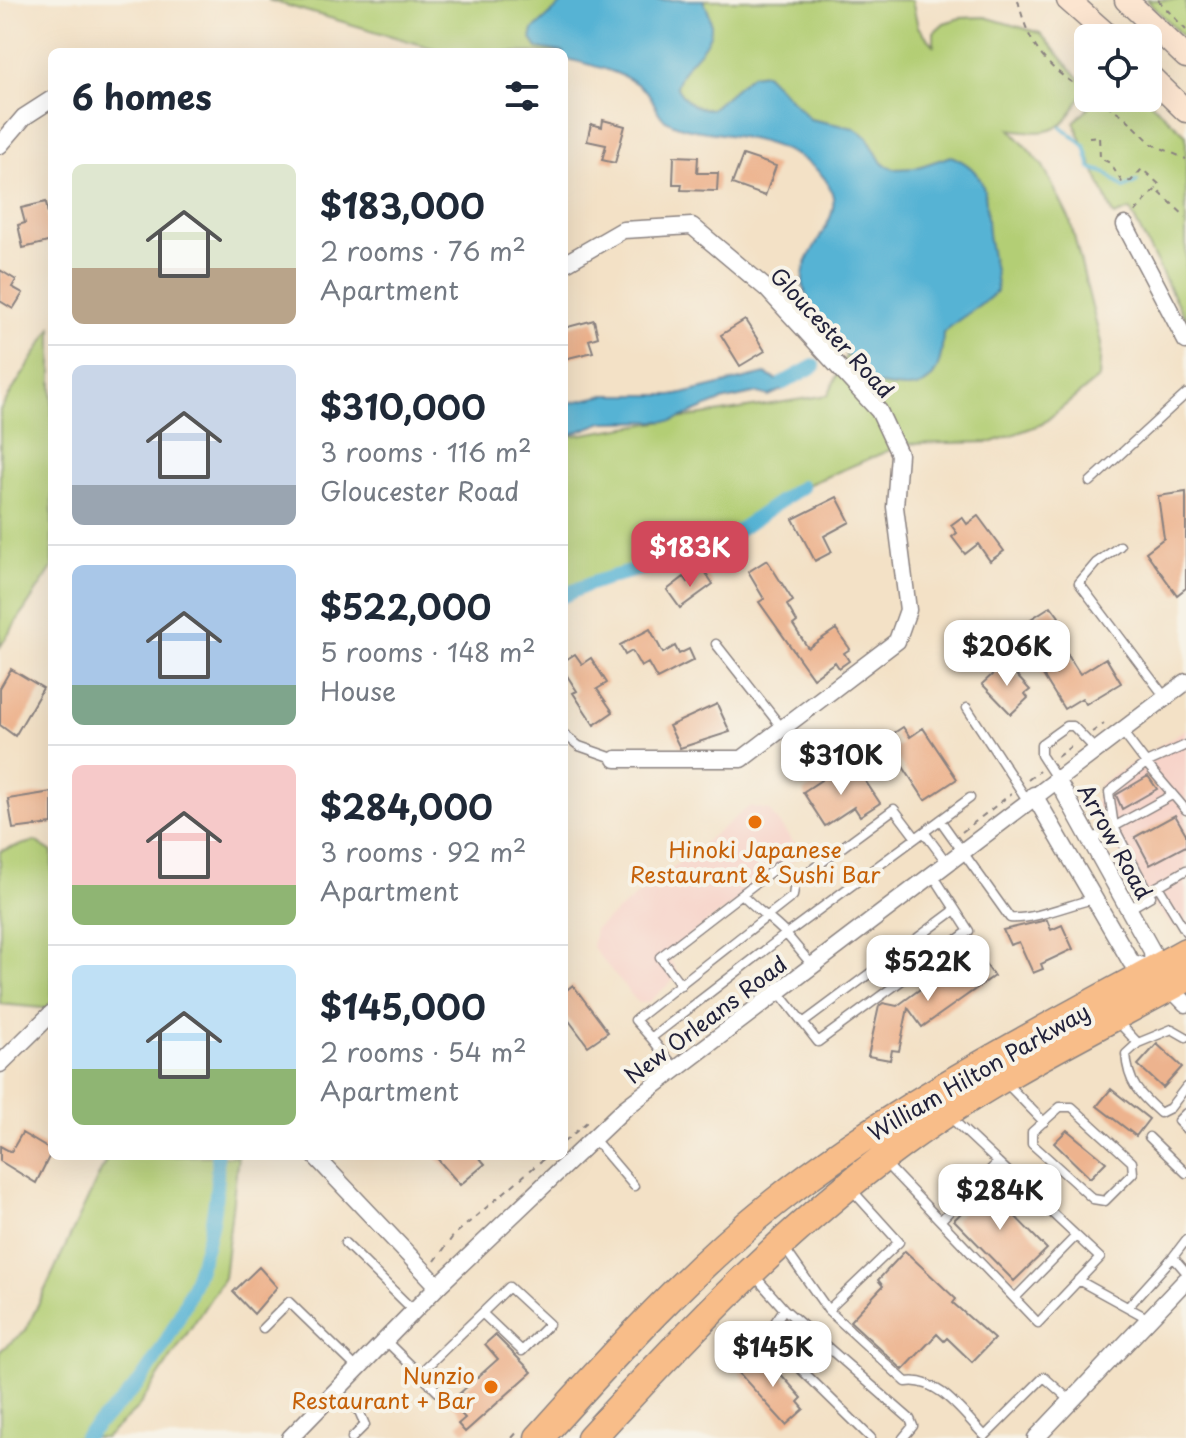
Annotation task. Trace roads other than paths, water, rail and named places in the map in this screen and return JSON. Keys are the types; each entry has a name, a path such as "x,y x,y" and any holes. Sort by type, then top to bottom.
{"highway":[{"name":"William Hilton Parkway","path":"591,1438 750,1270 847,1185 1003,1079 1173,985 1186,952"},
{"name":"William Hilton Parkway","path":"539,1438 643,1324 740,1233 773,1204 882,1124 947,1084 1173,985"},
{"path":"740,1233 741,1254 750,1270"}],"main road":[{"path":"1068,0 1095,24"},
{"path":"1126,0 1186,57"},
{"path":"1162,88 1186,111"}],"street":[{"path":"0,145 24,117 48,102"},
{"path":"1130,218 1186,341"},
{"name":"Gloucester Road","path":"568,262 623,230 692,226 767,289 879,411 899,454 895,507 908,610 897,641 742,759 616,759"},
{"name":"New Orleans Road","path":"290,1438 438,1286 625,1108 1030,797 1186,682"},
{"name":"Arrow Road","path":"1056,778 1173,985"},
{"path":"1030,797 1131,962 1173,985"},
{"path":"0,1064 48,1017"},
{"path":"319,1160 438,1286"},
{"path":"1036,1438 1186,1280"}],"lane":[{"path":"1090,482 1186,394"},
{"path":"1120,546 1096,563 1079,583 1165,697"},
{"path":"716,644 782,728"},
{"path":"967,708 1030,797"},
{"path":"1056,778 1041,755 1041,744 1046,738 1073,726 1095,749"},
{"path":"1121,730 1186,810"},
{"path":"568,737 579,746 616,759"},
{"path":"1129,909 1151,896 1114,827 1109,792 1146,763 1186,745"},
{"path":"1090,840 1172,795"},
{"path":"651,1038 970,798"},
{"path":"676,1069 635,1020 793,896 795,882 894,809 947,863"},
{"path":"940,820 1010,918 1027,919 1050,908 1094,899"},
{"path":"681,985 660,957 778,866 795,882"},
{"path":"1148,892 1186,870"},
{"path":"778,991 818,1042 969,931 932,874"},
{"path":"1158,886 1186,932"},
{"path":"742,894 758,913 769,915 812,965"},
{"path":"803,1023 955,910"},
{"path":"1114,1018 1138,1043"},
{"path":"1186,1037 1172,1029 1138,1043 1126,1054 1128,1076 1135,1090 1160,1113 1170,1108 1186,1087"},
{"path":"1003,1079 1044,1122"},
{"path":"1060,1107 1072,1107 1132,1162 1133,1173 1105,1201 1093,1199 1032,1144 1032,1132 1044,1122 1060,1107"},
{"path":"1186,1113 1178,1121 1186,1129"},
{"path":"882,1160 1038,1323 1100,1258 948,1114"},
{"path":"1149,1137 1186,1173"},
{"path":"593,1138 634,1186"},
{"path":"941,1220 998,1162"},
{"path":"828,1310 899,1242 847,1185"},
{"path":"1015,1298 1076,1236"},
{"path":"1128,1307 1186,1240"},
{"path":"781,1242 828,1310 906,1382 919,1380 938,1389 986,1437 1044,1377 1071,1401"},
{"path":"345,1243 414,1311"},
{"path":"1173,1257 1186,1272"},
{"path":"750,1270 784,1309 910,1419 913,1426 903,1438"},
{"path":"1078,1280 1149,1319"},
{"path":"419,1374 482,1313 509,1287 549,1324 522,1351 482,1313"},
{"path":"263,1328 289,1302 357,1369"},
{"path":"784,1309 771,1328 771,1340 871,1438"},
{"path":"385,1340 438,1392"},
{"path":"336,1391 363,1418 365,1425 352,1438"}],"water":[{"path":"566,0 703,0 710,16 708,38 681,74 676,86 690,103 711,109 751,75 765,73 810,119 854,128 867,137 882,163 894,169 915,168 951,156 965,163 975,171 984,191 997,291 943,333 939,363 925,384 905,388 874,383 826,326 805,292 803,277 806,263 833,209 832,194 825,179 804,160 778,147 676,125 663,118 647,92 629,79 568,59 568,48 537,48 531,39 533,30"},
{"path":"765,374 783,383 784,389 769,396 758,393 721,401 673,421 603,422 568,435 568,403 605,395 678,395"}],"waterway":[{"path":"1062,127 1085,146 1091,168 1106,173 1124,188 1137,181"},
{"path":"783,383 814,366"},
{"path":"568,594 712,546 802,487"},
{"path":"84,1438 140,1381 172,1331 206,1245 217,1185 217,1160"}],"place":[{"name":"Hinoki Japanese Restaurant & Sushi Bar","path":"755,822"},
{"name":"Nunzio Restaurant + Bar","path":"491,1387"}]}
